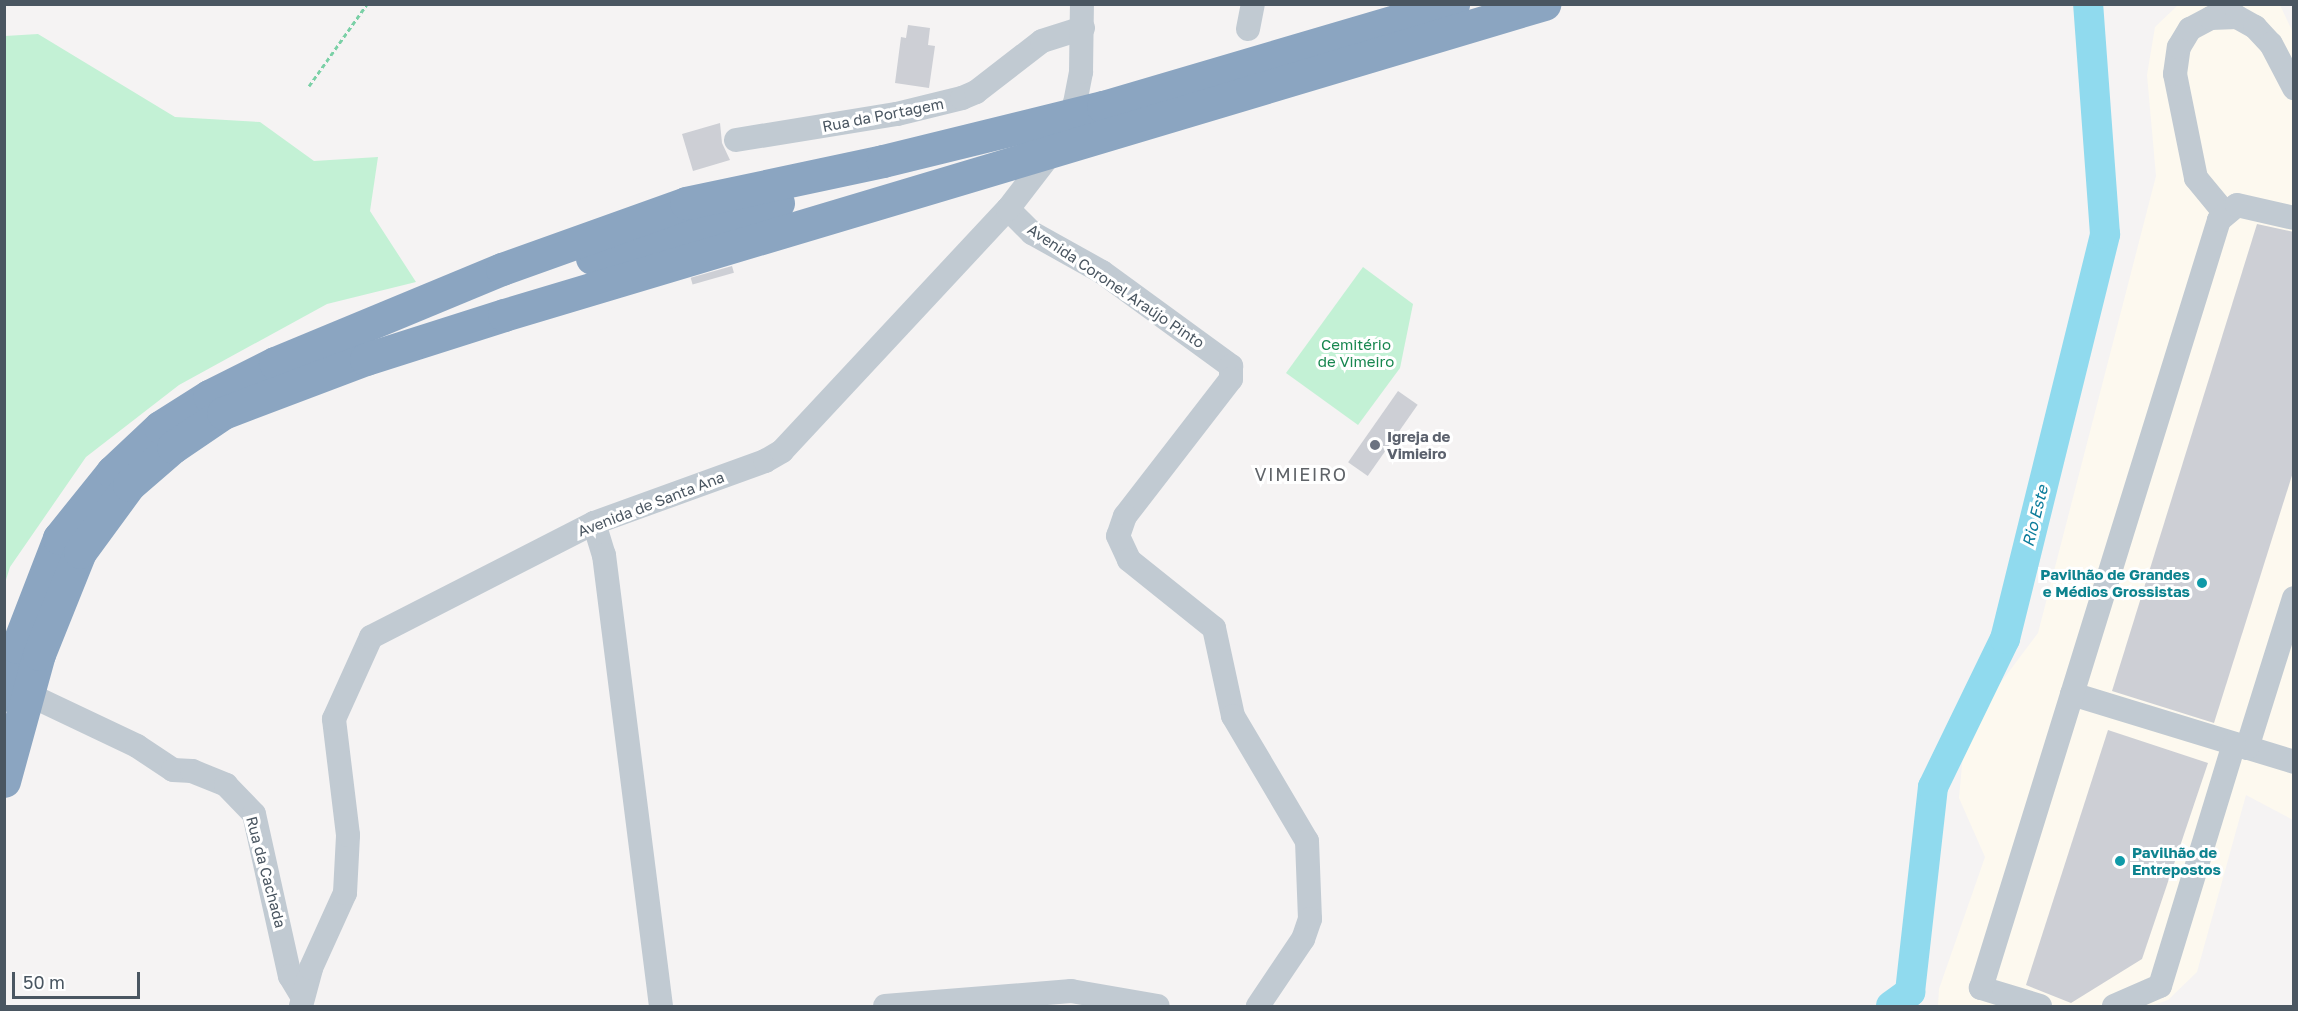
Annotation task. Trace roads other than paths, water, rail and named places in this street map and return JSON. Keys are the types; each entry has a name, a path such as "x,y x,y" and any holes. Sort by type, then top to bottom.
{"highway":[{"path":"4,695 17,647 58,538 112,472 160,427 209,396 275,363 502,268 687,203 884,160 1103,107 1453,4"},
{"path":"4,781 39,654 80,552 129,485 173,447 223,413 334,370 504,315 1544,4"}],"street":[{"name":"Avenida de Santa Ana","path":"301,1000 345,894 348,835 334,719 371,637 594,523 765,461 782,451 1013,202 1058,144 1075,103 1081,72 1082,4"},
{"path":"1248,29 1253,4"},
{"path":"2224,212 2196,178 2175,74 2179,47 2190,29 2211,18 2237,17 2255,27 2271,44 2294,88"},
{"name":"Rua da Portagem","path":"735,140 951,102 976,92 1042,41 1083,28"},
{"name":"Avenida Coronel Araújo Pinto","path":"1013,202 1032,232 1102,272 1231,366 1232,379 1125,516 1118,536 1129,560 1214,628 1233,716 1307,841 1310,920 1303,939 1258,1006"},
{"path":"2040,1006 1981,988 2224,212 2237,205 2250,205 2294,218"},
{"path":"594,523 604,555 661,1006"},
{"path":"2114,1006 2160,986 2294,598"},
{"name":"Rua da Cachada","path":"4,682 67,715 138,746 173,770 192,771 226,785 254,814 290,976 301,1000"},
{"path":"2072,694 2241,746 2292,755"},
{"path":"885,1006 1071,992 1158,1006"}],"waterway":[{"name":"Rio Este","path":"1891,1006 1910,992 1933,787 2005,639 2105,234 2088,4"}],"place":[{"name":"Igreja de Vimieiro","path":"1375,445"},
{"name":"Pavilhão de Grandes e Médios Grossistas","path":"2202,583"},
{"name":"Pavilhão de Entrepostos","path":"2120,861"}],"district":[{"name":"VIMIEIRO","path":"1301,474"}],"park label":[{"name":"Cemitério de Vimeiro","path":"1356,352"}]}
